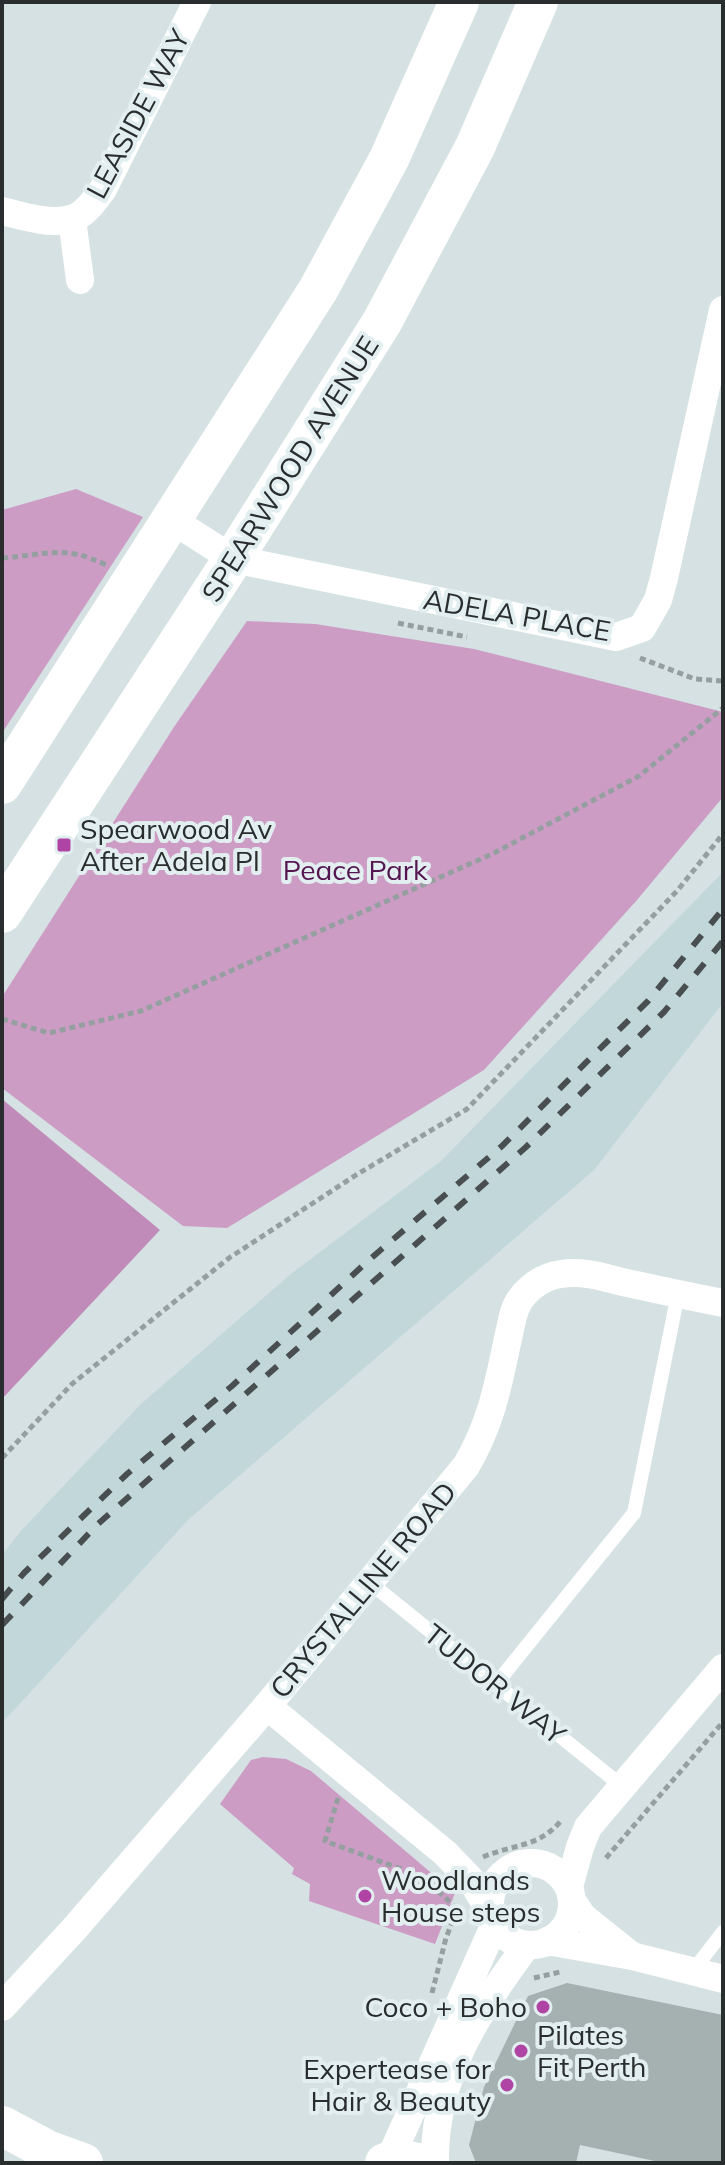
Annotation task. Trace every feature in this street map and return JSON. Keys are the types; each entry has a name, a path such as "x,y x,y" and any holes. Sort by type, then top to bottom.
{"main road":[{"path":"2,784 318,290 389,159 459,2"},
{"name":"SPEARWOOD AVENUE","path":"2,913 233,559 382,322 475,147 538,2"},
{"path":"2,2126 47,2150 83,2163"},
{"path":"2,2153 22,2163"}],"street":[{"name":"LEASIDE WAY","path":"2,211 32,218 72,219 88,208 103,189 197,2"},
{"name":"LEASIDE WAY","path":"72,219 80,280"},
{"name":"ADELA PLACE","path":"172,520 233,559 616,637 642,628 658,600 723,310"},
{"name":"CRYSTALLINE ROAD","path":"2,2007 75,1928 267,1706 466,1466 493,1410 514,1311 524,1294 541,1281 561,1274 587,1274 723,1303"},
{"path":"397,2162 492,1917 490,1898 494,1885 502,1874 553,1851 588,1827 723,1668"},
{"path":"267,1706 445,1853 471,1880 492,1917 514,1941 576,1946 632,1956 723,1979"},
{"path":"435,2163 440,2115 457,2058 476,2018 537,1943 564,1928 571,1915 570,1894 580,1847 588,1827"},
{"path":"445,1853 551,1867 561,1875 583,1917 632,1956"}],"lane":[{"path":"496,1684 634,1513 678,1294"},
{"name":"TUDOR WAY","path":"368,1581 623,1787"},
{"path":"692,1972 723,1932"}],"path":[{"path":"2,558 67,551 84,555 132,579"},
{"path":"626,634 638,657 695,679 723,681"},
{"path":"2,1019 49,1033 141,1011 492,854 639,776 723,708"},
{"path":"2,1458 72,1384 229,1258 356,1175 467,1109 677,891 723,834"},
{"path":"603,1861 723,1722"},
{"path":"340,1788 325,1841 423,1877 458,1907"},
{"path":"523,1980 567,1971 576,1946"}],"shaded area":[{"path":"723,872 723,1003 594,1170 189,1519 2,1723 2,1555 21,1531 141,1404 291,1274 441,1161"},
{"path":"2,1099 160,1230 2,1399"}],"green space":[{"path":"76,489 143,517 2,733 2,510"},
{"name":"Peace Park","path":"247,621 315,624 474,649 723,712 723,797 637,900 484,1070 227,1228 183,1226 2,1088 2,997 174,727"},
{"path":"263,1757 286,1759 311,1771 455,1893 435,1944 309,1901 310,1884 292,1874 294,1868 220,1804 251,1760"}],"building":[{"path":"567,1983 723,2015 723,2163 664,2163 580,2145 576,2163 476,2163 469,2145 484,2087 528,1996"}],"railway":[{"path":"2,1599 24,1573 127,1474 232,1386 369,1260 502,1146 648,1001 723,909"},
{"path":"2,1625 98,1524 526,1147 664,1012 723,941"}],"place":[{"name":"Spearwood Av After Adela Pl","path":"64,845"},
{"name":"Woodlands House steps","path":"365,1896"},
{"name":"Coco + Boho","path":"543,2007"},
{"name":"Pilates Fit Perth","path":"521,2051"},
{"name":"Expertease for Hair & Beauty","path":"507,2085"}]}
